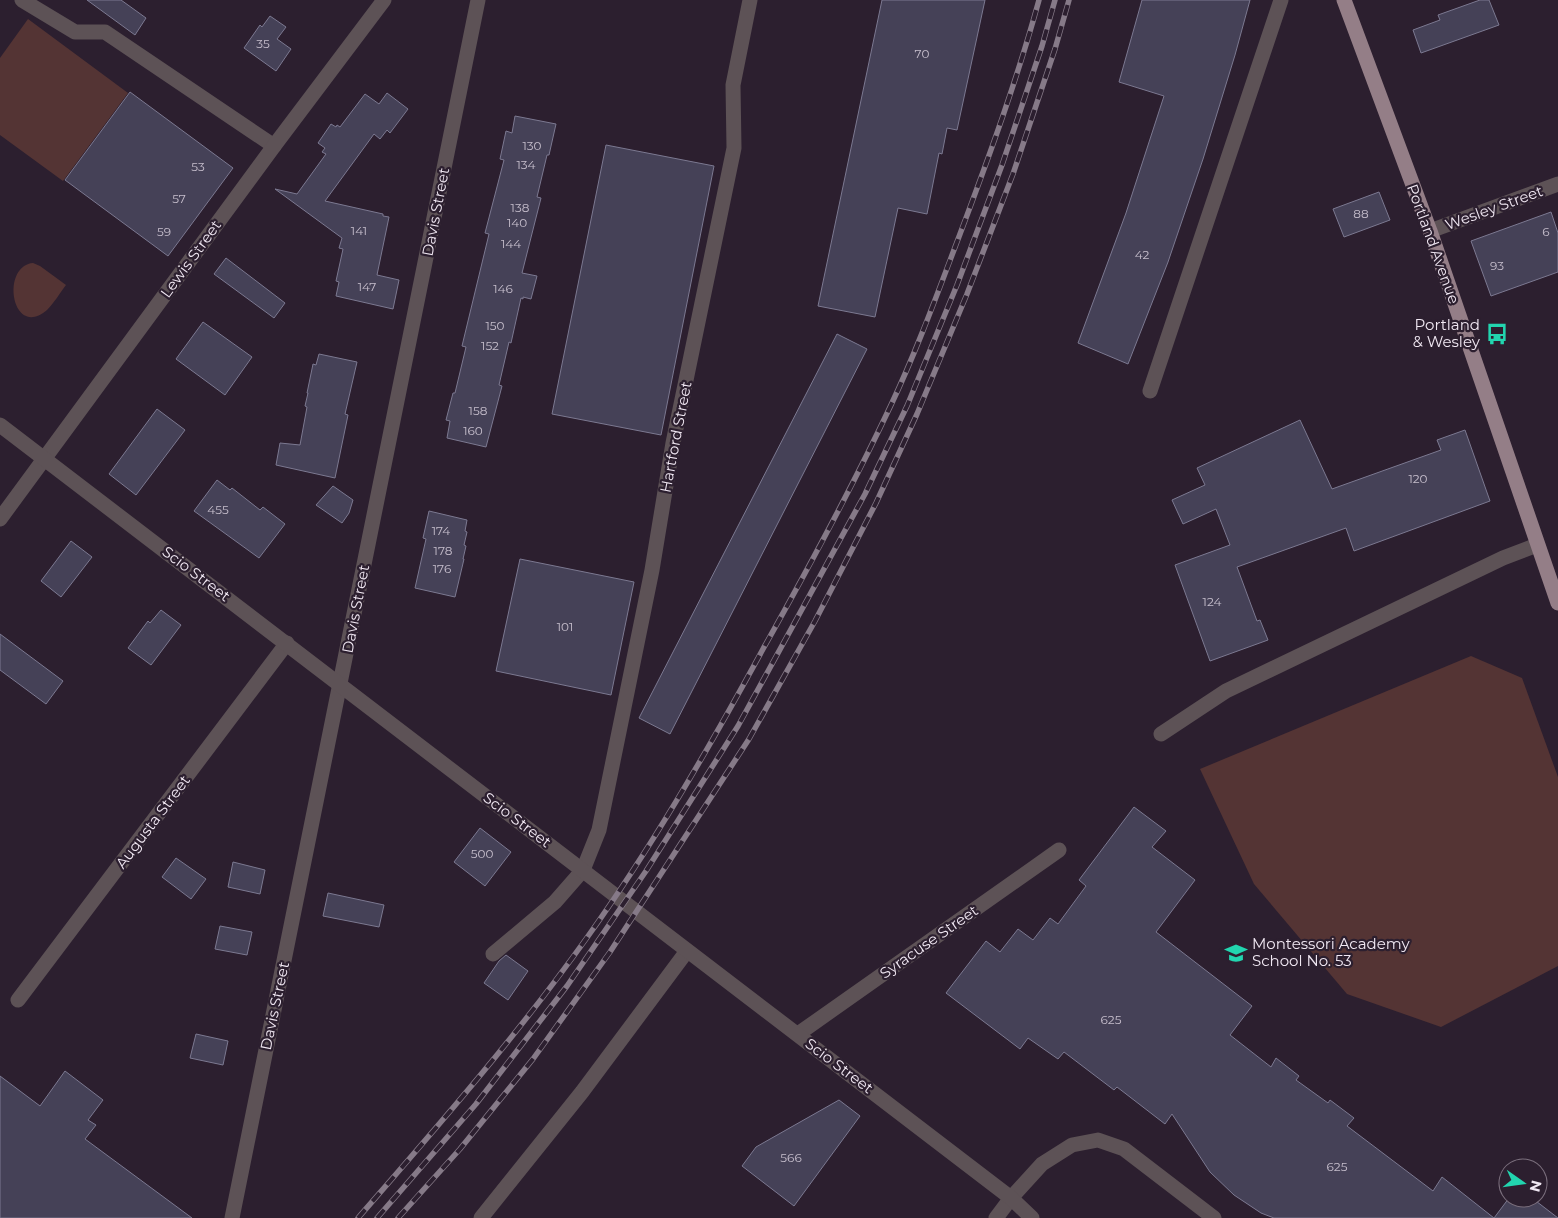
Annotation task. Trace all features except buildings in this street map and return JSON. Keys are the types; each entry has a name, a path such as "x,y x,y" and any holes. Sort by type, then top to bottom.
{"main road":[{"name":"Portland Avenue","path":"1344,0 1430,231 1558,602"}],"street":[{"path":"22,0 75,32 105,32 274,146"},
{"name":"Lewis Street","path":"0,519 274,146 384,0"},
{"name":"Davis Street","path":"232,1218 478,0"},
{"name":"Hartford Street","path":"584,870 599,830 652,570 673,444 734,148 733,85 750,0"},
{"path":"1150,391 1281,0"},
{"name":"Wesley Street","path":"1430,231 1558,184"},
{"name":"Scio Street","path":"0,425 798,1034 1011,1198 1032,1218"},
{"path":"1161,734 1226,691 1503,558 1537,545"},
{"name":"Augusta Street","path":"18,1000 287,643"},
{"name":"Syracuse Street","path":"798,1034 1059,850"},
{"path":"493,954 554,902 584,870"},
{"path":"481,1218 582,1092 687,951"},
{"path":"996,1218 1011,1198 1042,1164 1072,1145 1098,1140 1124,1149 1214,1218"}],"shaded area":[{"path":"28,19 128,93 63,181 0,135 0,58"},
{"path":"33,263 66,285 47,310 35,317 25,316 18,309 14,287 16,276 23,267"},
{"path":"1471,656 1522,678 1558,777 1558,966 1441,1027 1347,994 1254,884 1200,769"}],"railway":[{"path":"358,1218 504,1046 586,939 657,833 743,686 845,498 910,363 992,147 1039,0"},
{"path":"377,1218 476,1104 567,986 646,871 738,726 865,494 907,406 957,285 1002,165 1042,46 1055,0"},
{"path":"398,1218 460,1149 533,1059 610,952 749,739 815,621 876,503 917,414 967,294 1013,174 1055,49 1069,0"}],"place":[{"name":"Portland & Wesley","path":"1497,334"},
{"name":"Montessori Academy School No. 53","path":"1236,953"}]}
